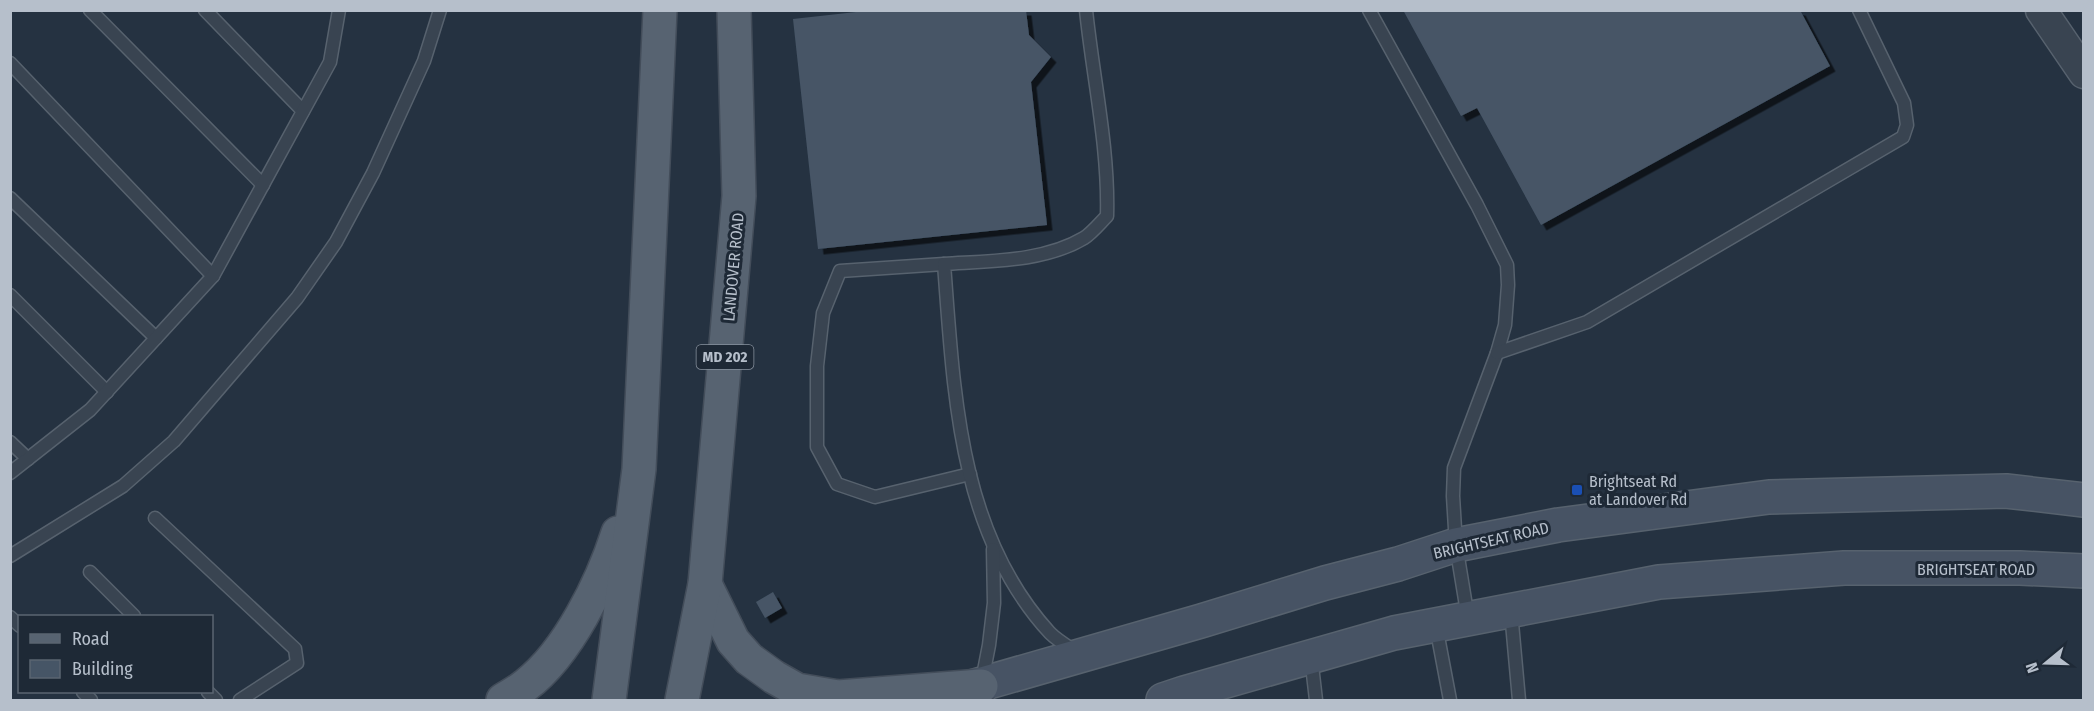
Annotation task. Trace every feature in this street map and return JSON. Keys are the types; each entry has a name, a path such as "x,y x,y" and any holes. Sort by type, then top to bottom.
{"main road":[{"path":"609,700 639,469 660,10"},
{"name":"LANDOVER ROAD","path":"682,700 705,584 739,195 734,10"},
{"path":"503,700 527,684 555,654 587,608 613,549 639,469"},
{"path":"2040,495 2084,483"},
{"name":"BRIGHTSEAT ROAD","path":"917,700 981,686 1324,583 1398,564 1455,545 1558,525 1769,497 2006,491 2084,500"},
{"name":"BRIGHTSEAT ROAD","path":"1163,700 1394,633 1659,582 1844,568 2020,568 2084,571"},
{"path":"2020,568 2084,592"},
{"path":"705,584 733,641 749,659 797,690 838,697 981,686"}],"street":[{"path":"2041,10 2084,73"}],"lane":[{"path":"90,10 263,185"},
{"path":"205,10 303,111"},
{"path":"10,473 90,410 213,276 330,62 339,10"},
{"path":"10,556 123,486 174,441 297,298 336,242 373,173 424,61 440,10"},
{"path":"970,474 875,497 837,484 817,447 817,366 823,313 840,271 1024,259 1084,238 1107,216 1108,195 1101,123 1086,10"},
{"path":"1370,10 1477,205 1507,265 1507,309 1497,353 1454,468 1455,545 1468,618"},
{"path":"1497,353 1587,322 1903,137 1907,125 1904,103 1859,10"},
{"path":"10,63 213,276"},
{"path":"10,198 156,338"},
{"path":"944,264 955,397 970,474 993,545 1011,580 1030,607 1052,634 1082,656"},
{"path":"10,295 107,392"},
{"path":"10,442 28,459"},
{"path":"155,518 296,649 297,663 240,700"},
{"path":"981,686 994,603 993,545"},
{"path":"90,572 133,615"},
{"path":"1510,610 1519,700"},
{"path":"1435,625 1450,700"},
{"path":"1311,657 1316,700"}],"building":[{"path":"856,10 1026,10 1029,35 1051,57 1031,82 1047,225 818,249 793,19 856,12"},
{"path":"1403,10 1800,10 1830,66 1541,225 1477,108 1461,116"},
{"path":"773,592 782,608 765,618 756,602"}],"place":[{"name":"Brightseat Rd at Landover Rd","path":"1577,490"}]}
